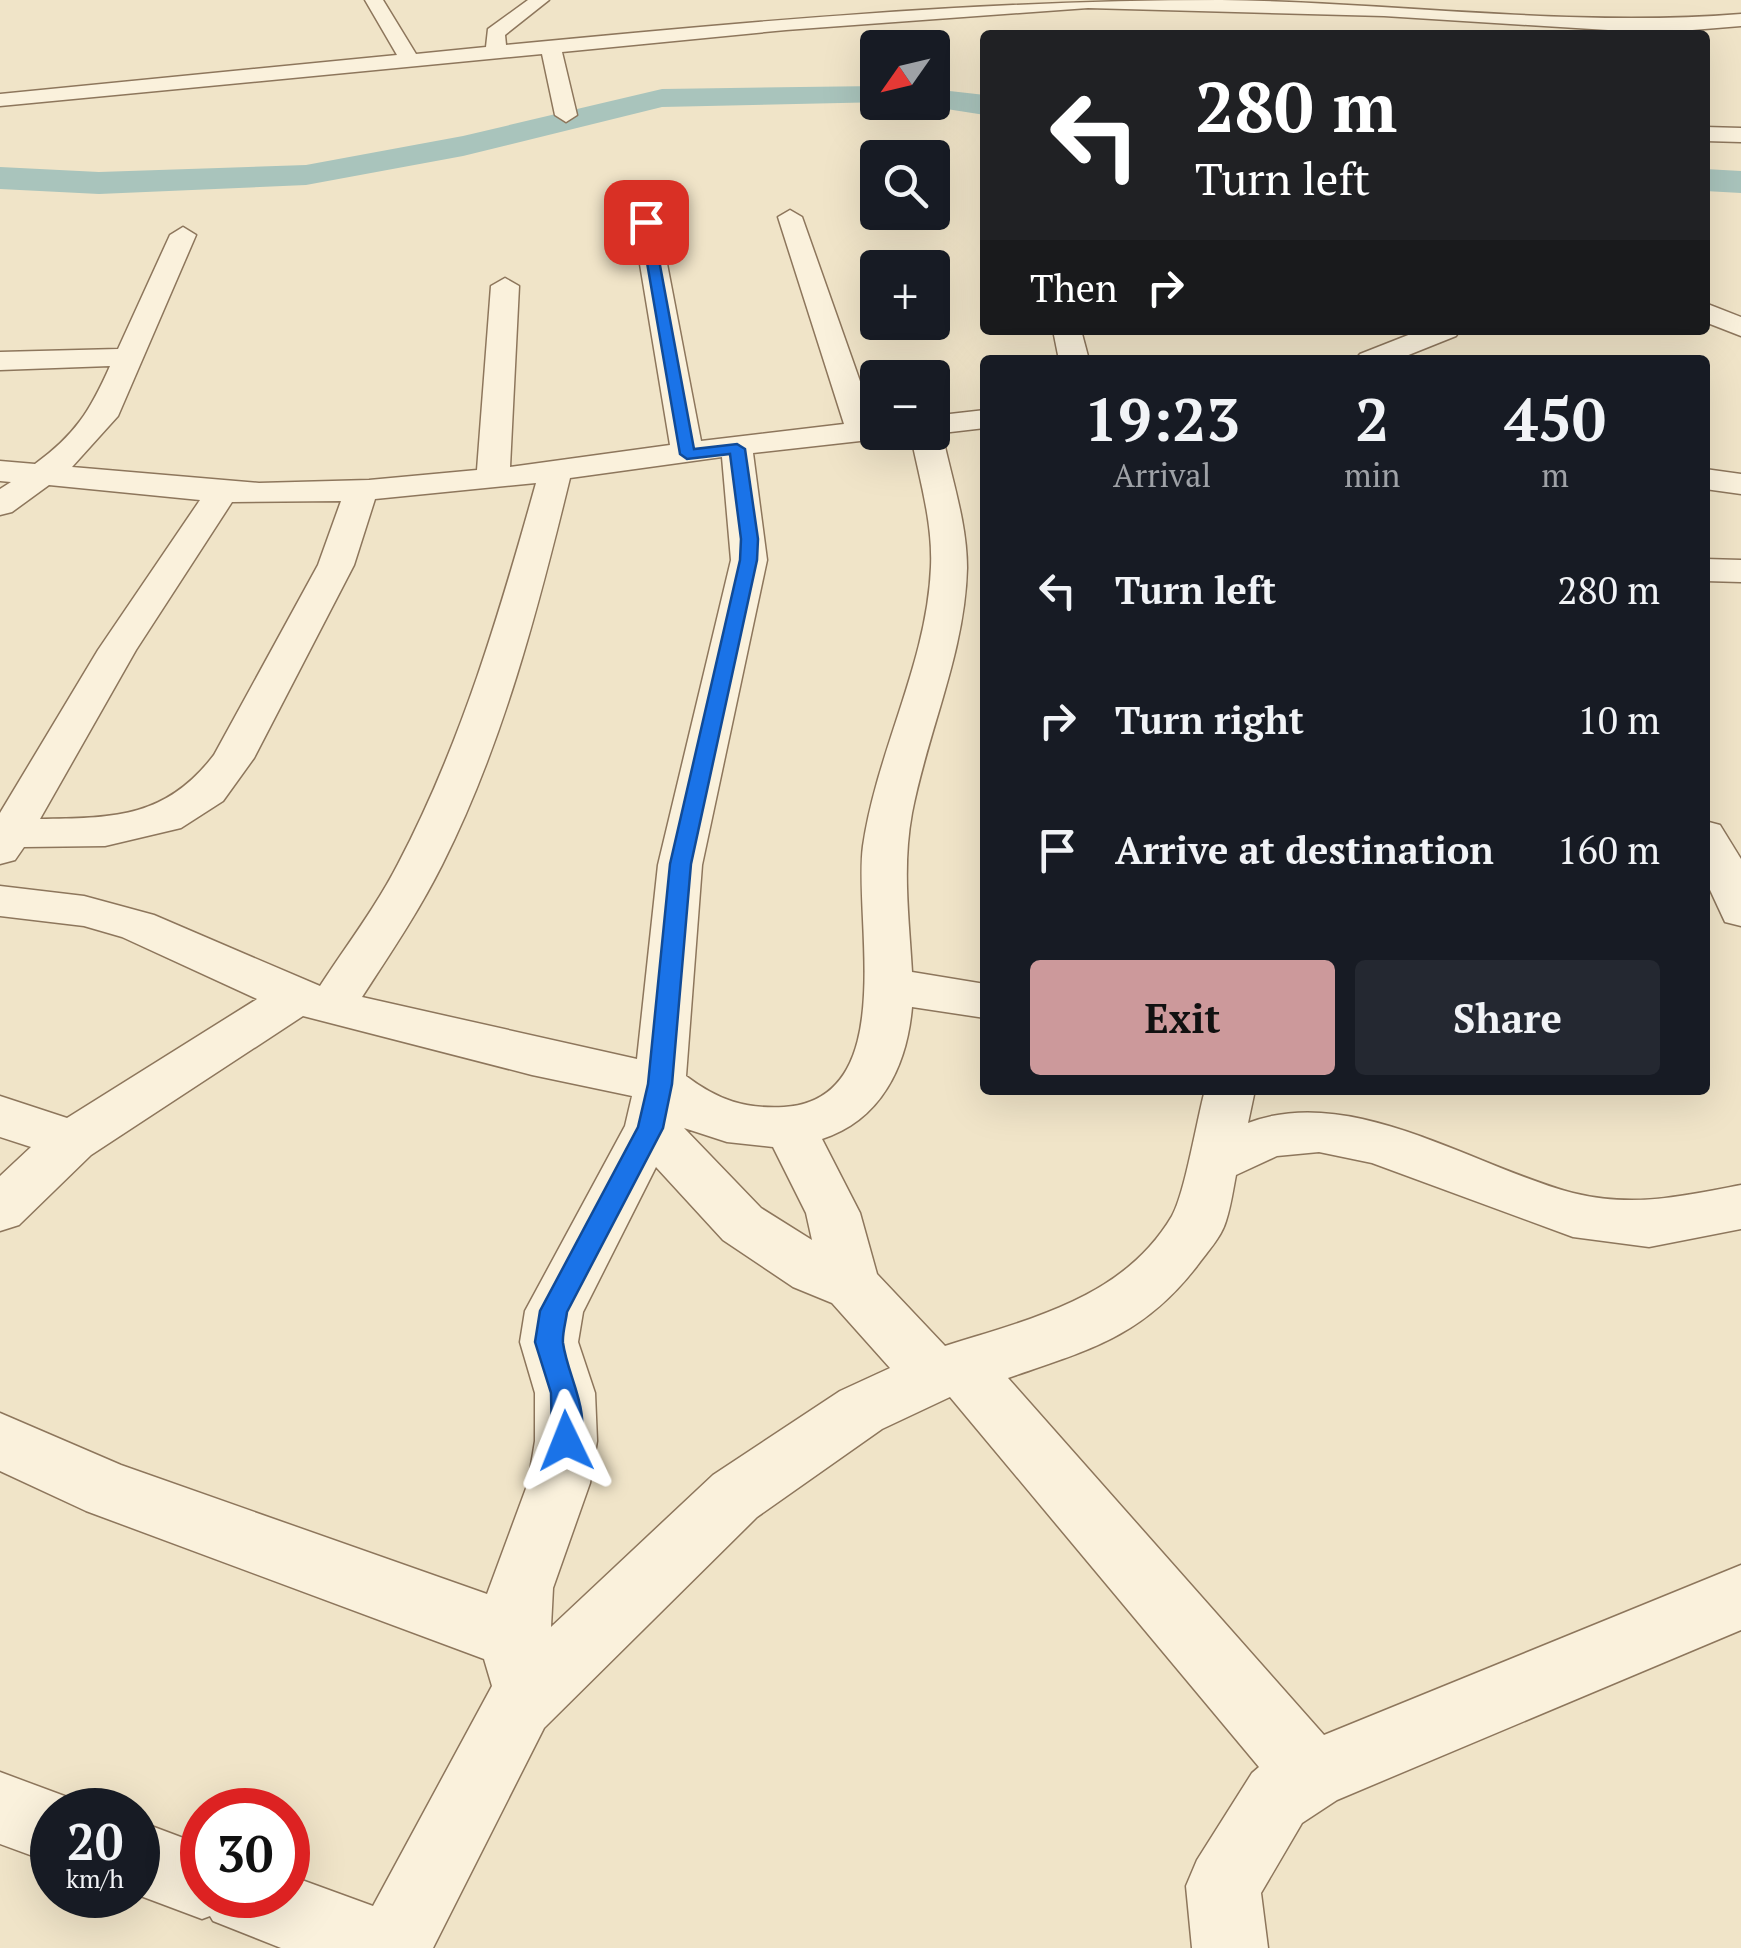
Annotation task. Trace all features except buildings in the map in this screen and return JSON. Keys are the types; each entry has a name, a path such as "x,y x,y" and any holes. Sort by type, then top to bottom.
{"street":[{"path":"374,0 410,60"},
{"path":"497,52 496,32 540,0"},
{"path":"775,0 786,24"},
{"path":"1396,0 1447,13"},
{"path":"1512,16 1529,0"},
{"path":"1732,0 1741,12"},
{"path":"0,100 616,41 688,26 786,24 1165,1 1656,26 1741,20"},
{"path":"1556,20 1637,6"},
{"path":"1312,8 1342,26"},
{"path":"994,9 1044,24"},
{"path":"605,16 616,41"},
{"path":"550,47 566,114"},
{"path":"1710,134 1741,136"},
{"path":"790,217 860,404"},
{"path":"646,222 687,454"},
{"path":"0,505 45,474 91,432 131,358 184,235"},
{"path":"493,480 505,286"},
{"path":"1710,308 1741,299"},
{"path":"1710,312 1741,328"},
{"path":"1390,350 1432,335"},
{"path":"0,361 131,358"},
{"path":"950,423 980,420"},
{"path":"0,471 221,493 362,490 555,474 860,432"},
{"path":"304,1918 388,1948 518,1671 520,1588 560,1484 566,1441 566,1393 549,1342 554,1311 655,1106 680,864 746,577 750,539 737,449"},
{"path":"0,900 84,911 138,926 314,1002 655,1106 690,1108 718,1120 749,1126 815,1124 865,1083 884,1041 889,986 882,918 885,846 892,804 937,656 948,582 948,549 929,450"},
{"path":"0,1208 72,1141 314,1002 429,847 483,713 529,578 555,474"},
{"path":"1710,480 1741,484"},
{"path":"5,841 105,832 166,818 208,792 234,758 336,565 362,490"},
{"path":"5,841 117,650 221,493"},
{"path":"1710,570 1741,571"},
{"path":"1710,843 1741,911"},
{"path":"889,986 980,1000"},
{"path":"518,1671 735,1496 861,1410 948,1371 1068,1332 1110,1313 1151,1282 1198,1223 1229,1095"},
{"path":"655,1106 742,1224 813,1270 852,1286 948,1371 1312,1775"},
{"path":"0,1116 72,1141"},
{"path":"789,1127 815,1171 832,1213 852,1286"},
{"path":"1212,1163 1270,1136 1318,1132 1377,1144 1572,1216 1649,1224 1741,1206"},
{"path":"0,1440 518,1671"},
{"path":"1230,1948 1222,1886 1276,1798 1312,1775 1741,1597"},
{"path":"0,1808 30,1819"}],"waterway":[{"path":"0,178 99,183 306,175 463,146 662,98 860,95"},
{"path":"950,100 980,104"},
{"path":"1710,180 1741,182"}],"route":[{"path":"566,1441 566,1393 549,1342 554,1311 650,1128 660,1084 680,864 746,577 750,539 737,449 687,454 646,222"}]}
